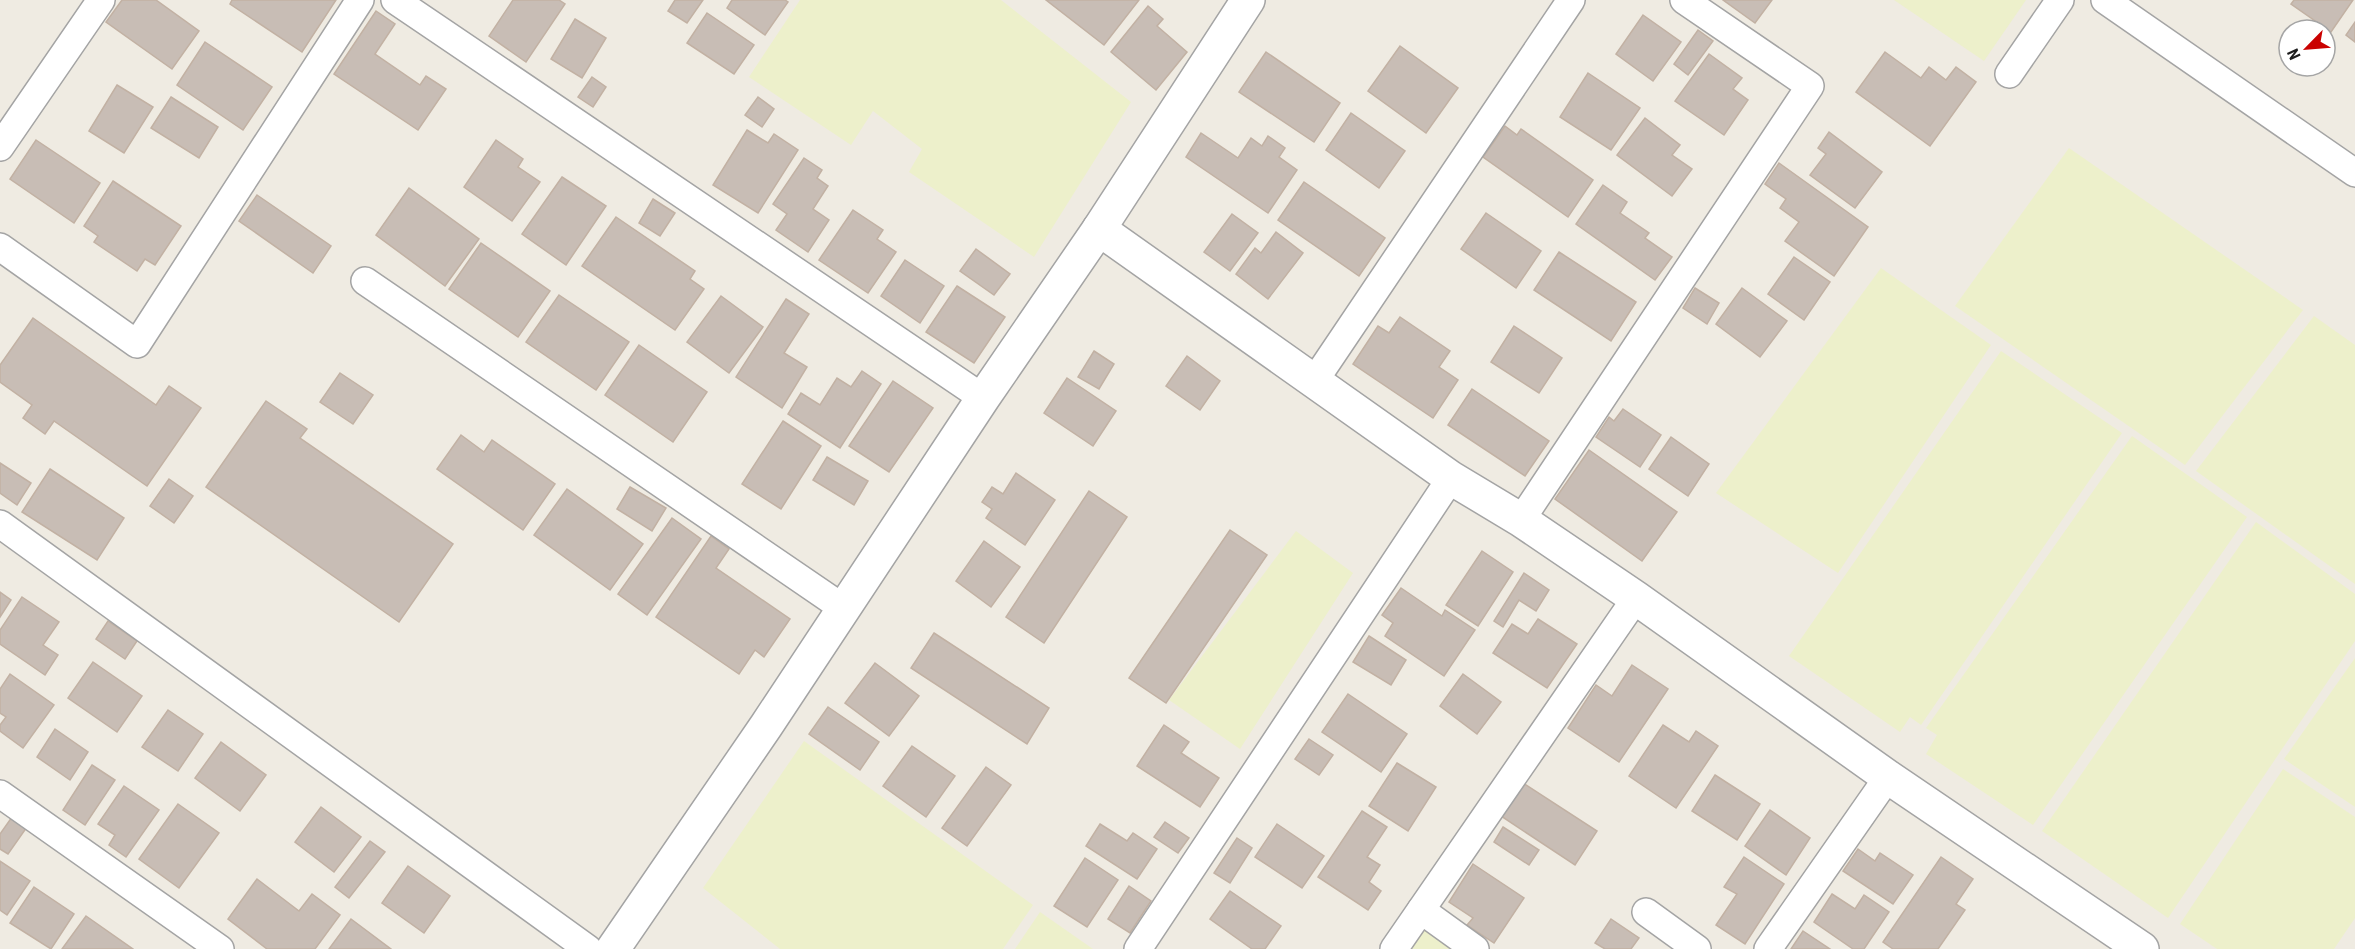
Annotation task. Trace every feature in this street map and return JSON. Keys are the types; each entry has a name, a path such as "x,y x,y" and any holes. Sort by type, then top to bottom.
{"street":[{"path":"0,147 101,0"},
{"path":"0,247 137,344 360,0"},
{"path":"395,0 983,398"},
{"path":"613,949 766,726 983,398 1099,229 1248,0"},
{"path":"1315,380 1571,0"},
{"path":"1521,520 1810,86 1684,0"},
{"path":"2009,74 2060,0"},
{"path":"2105,0 2355,173"},
{"path":"1099,229 1451,478 1521,520 1636,598 1888,777 2140,949"},
{"path":"365,281 843,608"},
{"path":"1138,949 1451,478"},
{"path":"0,524 588,949"},
{"path":"1394,949 1636,598"},
{"path":"1768,949 1888,777"},
{"path":"0,794 220,949"},
{"path":"1421,910 1475,949"},
{"path":"1646,912 1697,949"}],"green space":[{"path":"800,0 1001,0 1131,102 1034,257 909,172 922,149 873,111 851,145 749,77"},
{"path":"1894,0 2026,0 1984,61"},
{"path":"2069,148 2303,310 2185,465 1955,306"},
{"path":"1881,268 1991,345 1838,573 1716,493"},
{"path":"2314,316 2355,345 2355,584 2196,471"},
{"path":"2001,351 2122,433 1921,725 1910,717 1900,732 1789,656"},
{"path":"2132,436 2247,517 2033,825 1926,754 1937,735 1926,728"},
{"path":"2256,522 2355,594 2355,641 2168,918 2042,831"},
{"path":"1296,531 1353,573 1240,749 1169,700"},
{"path":"2355,658 2355,807 2284,759"},
{"path":"804,741 1033,905 1003,949 780,949 703,888"},
{"path":"2283,769 2355,817 2355,918 2334,949 2217,949 2180,924"},
{"path":"1040,912 1093,949 1015,949"},
{"path":"1427,927 1458,949 1411,949"}],"building":[{"path":"122,0 156,0 199,31 172,69 106,22"},
{"path":"232,0 336,0 302,52 230,4"},
{"path":"513,0 559,0 565,4 526,62 489,36"},
{"path":"675,0 703,0 687,23 668,11"},
{"path":"732,0 785,0 788,2 765,35 727,8"},
{"path":"1046,0 1139,0 1104,45"},
{"path":"1723,0 1772,0 1755,23"},
{"path":"2294,0 2353,0 2337,23 2337,18 2311,18 2291,4"},
{"path":"1148,6 1163,19 1157,26 1187,52 1156,90 1111,52"},
{"path":"376,11 395,24 375,54 420,85 426,76 446,89 418,130 334,74"},
{"path":"707,13 754,45 734,74 687,43"},
{"path":"1643,15 1681,42 1653,81 1616,54"},
{"path":"575,19 606,38 582,78 551,59"},
{"path":"2355,22 2355,42 2346,35"},
{"path":"1698,30 1713,41 1688,75 1674,64"},
{"path":"205,42 272,87 243,130 177,85"},
{"path":"1400,46 1458,88 1426,133 1368,91"},
{"path":"1266,52 1340,103 1314,142 1239,92"},
{"path":"1885,52 1921,78 1929,67 1946,80 1956,67 1976,82 1930,146 1856,92"},
{"path":"1709,54 1742,78 1733,89 1748,100 1724,135 1675,101"},
{"path":"1588,73 1640,108 1611,150 1560,117"},
{"path":"592,77 606,87 593,107 578,97"},
{"path":"117,85 153,107 124,153 89,131"},
{"path":"171,97 218,127 199,158 151,128"},
{"path":"758,97 774,109 762,127 745,115"},
{"path":"1351,113 1405,151 1379,188 1326,150"},
{"path":"1645,118 1680,145 1672,155 1692,169 1672,196 1617,155"},
{"path":"1505,126 1517,135 1521,129 1593,180 1568,217 1483,157"},
{"path":"747,130 768,143 774,134 798,150 758,213 713,185"},
{"path":"1829,132 1882,172 1855,208 1810,175 1826,154 1818,148"},
{"path":"1201,133 1238,158 1251,138 1262,146 1268,136 1285,148 1279,157 1297,170 1268,213 1186,157"},
{"path":"36,140 100,183 74,223 10,179"},
{"path":"496,140 523,159 518,167 540,182 512,221 464,187"},
{"path":"804,158 822,170 817,178 828,186 813,209 829,220 808,252 776,230 787,214 773,204"},
{"path":"1779,163 1868,227 1834,276 1785,241 1799,222 1780,208 1786,199 1765,184"},
{"path":"562,177 606,206 566,265 522,234"},
{"path":"113,181 181,226 155,265 145,259 137,271 94,242 98,236 84,226"},
{"path":"1304,182 1385,238 1359,276 1278,220"},
{"path":"1603,185 1627,202 1620,213 1649,233 1645,238 1672,257 1655,280 1576,224"},
{"path":"409,188 479,239 445,286 376,235"},
{"path":"257,195 331,246 313,273 239,221"},
{"path":"653,199 675,213 660,236 639,223"},
{"path":"853,210 883,230 877,239 896,252 868,293 819,260"},
{"path":"1486,213 1541,251 1516,288 1461,249"},
{"path":"1232,214 1258,233 1230,271 1204,252"},
{"path":"616,217 695,271 690,279 704,289 675,330 582,266"},
{"path":"1276,232 1303,253 1268,299 1236,274 1255,248 1261,253"},
{"path":"481,243 550,291 518,337 449,289"},
{"path":"976,249 1010,274 994,295 960,271"},
{"path":"1559,252 1636,302 1611,341 1534,290"},
{"path":"1794,257 1830,282 1804,320 1768,294"},
{"path":"905,260 944,286 920,323 881,296"},
{"path":"957,286 1005,317 974,363 926,332"},
{"path":"1695,288 1719,303 1707,324 1683,308"},
{"path":"1742,288 1787,321 1760,357 1716,324"},
{"path":"559,295 629,342 596,390 526,342"},
{"path":"721,296 763,327 729,373 687,342"},
{"path":"786,299 809,314 784,353 807,367 782,408 736,377"},
{"path":"1400,317 1450,351 1439,367 1458,380 1433,418 1353,364 1378,326 1389,333"},
{"path":"33,318 156,405 169,386 201,408 147,486 54,421 45,434 23,418 32,405 0,382 0,365"},
{"path":"1514,326 1562,358 1539,393 1491,362"},
{"path":"639,345 707,392 673,442 605,395"},
{"path":"1094,351 1114,364 1099,389 1078,377"},
{"path":"1187,356 1220,381 1200,410 1166,386"},
{"path":"862,371 881,384 840,448 788,414 801,393 820,405 837,378 851,387"},
{"path":"340,373 373,395 353,424 320,402"},
{"path":"1067,378 1116,411 1093,446 1044,413"},
{"path":"893,381 933,408 889,472 849,446"},
{"path":"1472,389 1549,441 1525,476 1448,425"},
{"path":"266,401 307,429 300,438 453,544 399,622 206,487"},
{"path":"1623,409 1661,435 1640,467 1596,437 1609,417 1614,421"},
{"path":"783,421 821,446 781,509 742,484"},
{"path":"461,435 484,452 492,440 555,484 523,530 437,469"},
{"path":"1671,437 1709,464 1688,496 1649,469"},
{"path":"1589,450 1677,512 1642,561 1555,499"},
{"path":"827,457 868,481 854,505 813,480"},
{"path":"0,463 31,483 17,505 0,493"},
{"path":"50,469 124,518 97,560 22,512"},
{"path":"1016,473 1055,500 1025,545 986,518 992,509 982,502 992,487 1003,494"},
{"path":"169,479 193,496 174,523 150,506"},
{"path":"630,487 666,508 652,531 617,509"},
{"path":"567,489 643,544 610,590 534,535"},
{"path":"1089,491 1127,517 1044,643 1006,617"},
{"path":"672,518 701,539 647,615 618,594"},
{"path":"1230,530 1267,555 1166,703 1129,678"},
{"path":"711,536 729,549 716,568 790,619 764,657 755,650 739,674 656,617"},
{"path":"984,541 1020,567 991,607 956,581"},
{"path":"1482,551 1513,572 1478,626 1446,605"},
{"path":"1524,573 1549,590 1536,611 1519,600 1503,627 1494,621"},
{"path":"1401,588 1442,616 1445,610 1475,630 1444,676 1385,636 1393,623 1382,615"},
{"path":"0,592 11,600 0,617"},
{"path":"22,597 59,622 43,645 58,655 45,675 0,644 0,630"},
{"path":"1538,619 1577,644 1547,688 1493,653 1512,624 1528,634"},
{"path":"108,621 137,641 125,659 96,639"},
{"path":"934,633 1049,708 1027,744 911,668"},
{"path":"1369,636 1406,660 1391,685 1353,662"},
{"path":"93,662 142,696 117,732 68,698"},
{"path":"875,663 919,696 889,736 845,703"},
{"path":"1632,665 1668,689 1619,762 1568,728 1596,685 1612,696"},
{"path":"10,674 54,705 23,748 0,731 0,725 6,717 0,713 0,689"},
{"path":"1463,674 1501,702 1477,734 1440,706"},
{"path":"1348,694 1407,734 1381,772 1322,732"},
{"path":"828,707 879,742 860,770 809,734"},
{"path":"168,710 203,734 178,771 142,747"},
{"path":"1164,725 1189,742 1181,753 1219,778 1200,807 1137,766"},
{"path":"1663,725 1689,742 1696,731 1718,746 1676,808 1629,776"},
{"path":"55,729 88,752 70,780 37,757"},
{"path":"1309,739 1333,755 1319,775 1295,759"},
{"path":"221,742 266,775 240,811 195,778"},
{"path":"912,746 955,776 926,817 883,786"},
{"path":"1397,763 1436,787 1408,831 1369,806"},
{"path":"92,765 115,780 85,825 63,810"},
{"path":"986,767 1011,785 967,846 942,828"},
{"path":"1715,775 1760,804 1737,840 1692,811"},
{"path":"1523,783 1597,831 1575,865 1501,816"},
{"path":"124,786 159,810 126,857 109,845 115,835 98,824"},
{"path":"178,804 219,833 179,888 139,859"},
{"path":"321,807 361,837 334,872 295,842"},
{"path":"1770,810 1810,838 1786,875 1745,846"},
{"path":"1362,811 1387,827 1367,857 1380,865 1369,882 1381,891 1368,910 1318,877"},
{"path":"12,817 27,827 8,854 0,849 0,834"},
{"path":"1165,822 1189,838 1178,853 1154,837"},
{"path":"1100,824 1127,841 1133,833 1157,849 1137,879 1086,846"},
{"path":"1277,824 1324,856 1302,888 1255,857"},
{"path":"1503,827 1539,850 1529,865 1494,842"},
{"path":"1237,838 1252,848 1230,883 1214,873"},
{"path":"370,841 385,852 349,898 335,887"},
{"path":"1858,849 1875,861 1880,853 1913,875 1893,904 1843,871"},
{"path":"1744,857 1784,884 1745,944 1716,925 1737,894 1724,887"},
{"path":"1941,857 1973,879 1956,904 1965,910 1938,949 1893,949 1883,942"},
{"path":"1085,858 1118,880 1087,927 1054,906"},
{"path":"0,861 30,881 7,915 0,910"},
{"path":"1473,864 1524,898 1494,943 1467,925 1473,918 1449,902"},
{"path":"408,866 450,896 424,933 382,903"},
{"path":"257,879 299,911 312,894 340,915 315,949 267,949 228,919"},
{"path":"1129,886 1151,901 1130,933 1108,919"},
{"path":"34,887 74,914 51,949 10,923"},
{"path":"1230,891 1281,926 1265,949 1252,949 1210,919"},
{"path":"1832,894 1855,909 1864,895 1889,912 1864,949 1853,949 1814,922"},
{"path":"86,916 133,949 62,949"},
{"path":"351,919 391,949 329,949"},
{"path":"1611,919 1639,938 1631,949 1605,949 1595,943"},
{"path":"1803,931 1830,949 1791,949"}]}
